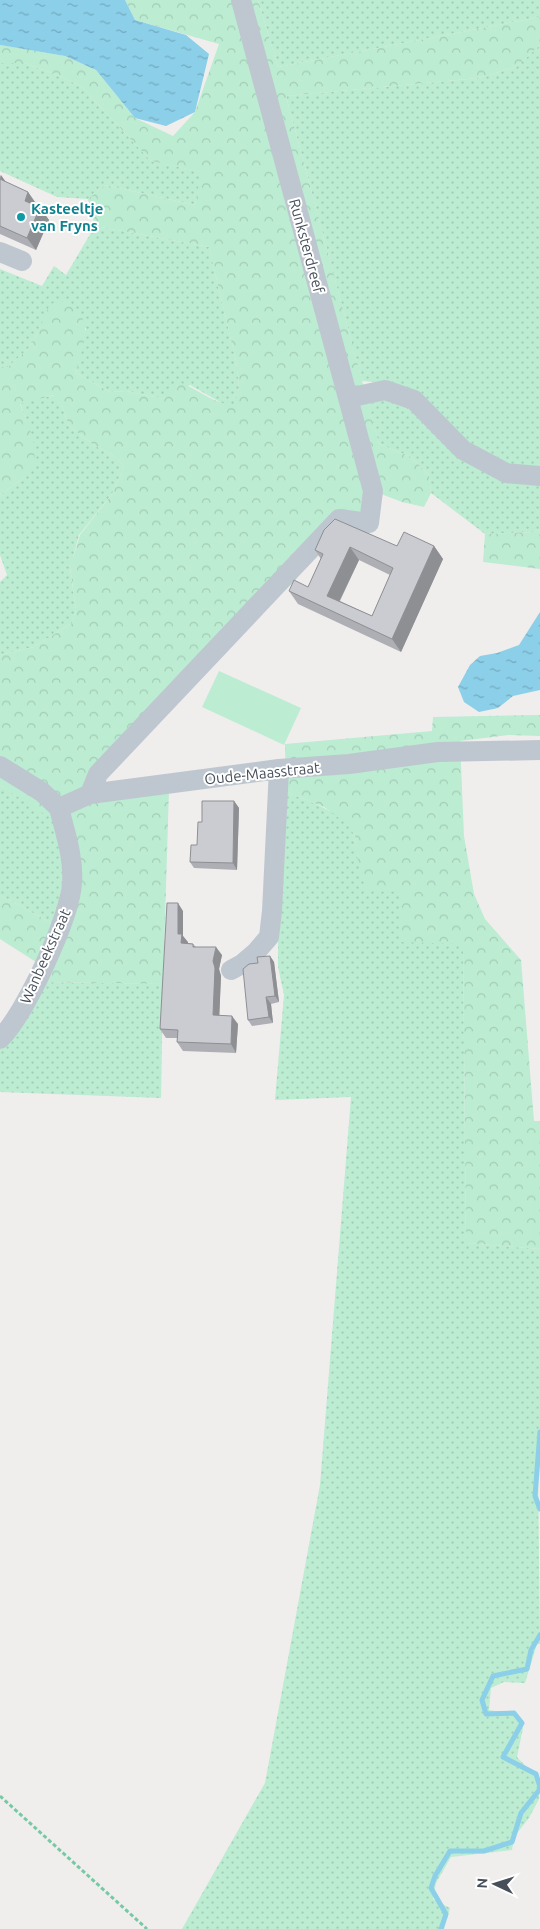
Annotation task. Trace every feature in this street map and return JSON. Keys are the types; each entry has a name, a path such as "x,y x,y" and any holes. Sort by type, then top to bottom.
{"street":[{"name":"Runksterdreef","path":"90,794 98,774 339,520 369,523 373,491 241,0"},
{"path":"0,252 22,261"},
{"path":"348,398 385,390 414,400 463,450 506,473 540,476"},
{"name":"Oude-Maasstraat","path":"59,808 90,794 279,769 350,764 438,752 540,750"},
{"path":"0,766 42,792 59,808"},
{"path":"231,970 242,964 256,952 268,937 272,911 279,769"},
{"name":"Wanbeekstraat","path":"0,1038 8,1031 30,993 67,910 72,883 68,841 59,808"}],"path":[{"path":"0,1796 147,1929"}],"green space":[{"path":"125,0 258,0 278,67 540,17 540,45 516,67 479,78 286,96 379,444 411,457 429,475 431,493 424,507 402,502 381,494 359,513 98,785 169,789 163,984 42,982 75,912 63,796 47,816 0,785 0,655 34,647 72,623 76,610 70,567 80,535 112,494 124,467 117,458 94,445 69,426 62,406 54,395 20,404 33,438 35,462 24,477 0,495 0,367 8,367 28,349 38,332 50,304 64,301 75,309 85,324 84,341 76,373 110,392 126,391 165,399 176,381 212,399 235,405 239,387 236,361 209,247 95,226 88,199 105,185 195,205 201,172 151,161 83,88 63,77 24,63 0,63 0,45 65,56 96,70 135,118 173,136 195,112 219,44 135,20"},
{"path":"258,0 540,0 540,17 278,67"},
{"path":"540,45 540,468 506,465 476,451 397,384 362,381 286,96 479,78 516,67"},
{"path":"0,63 24,63 63,77 83,88 151,161 202,172 195,205 105,185 88,199 57,197 0,171"},
{"path":"95,226 209,247 236,361 239,387 236,405 225,405 190,385 165,399 126,391 110,392 76,373 86,328 38,332 28,349 8,367 0,367 0,269 42,286 54,266 66,275"},
{"path":"365,393 391,395 433,427 540,480 540,530 485,534 431,493 429,475 411,457 379,444"},
{"path":"55,395 62,406 69,426 94,445 117,458 124,467 112,494 79,535 70,568 76,610 72,623 34,647 0,655 0,582 7,575 0,555 0,495 24,477 32,438 20,403"},
{"path":"540,530 540,569 483,562 485,534"},
{"path":"219,671 301,708 284,745 202,707"},
{"path":"540,715 540,736 509,735 460,741 464,836 474,894 485,919 521,960 534,1121 540,1121 540,1249 466,1243 463,944 401,942 400,892 366,891 358,861 355,836 347,824 324,807 286,792 285,744 432,731 433,717"},
{"path":"0,785 47,815 55,805 65,868 55,925 0,895"},
{"path":"286,792 326,809 344,821 355,837 358,861 400,892 463,944 466,1243 540,1249 540,1455 538,1467 540,1644 537,1644 525,1683 504,1682 491,1688 489,1710 517,1715 523,1728 517,1757 540,1779 539,1799 529,1818 514,1837 512,1850 451,1857 436,1883 433,1899 450,1908 444,1929 182,1929 265,1783 320,1485 351,1097 275,1100 284,995 278,967 278,929"},
{"path":"0,895 55,925 36,962 0,939"},
{"path":"42,982 163,984 161,1098 0,1092 0,1049 8,1041"}],"water":[{"path":"0,0 125,0 135,20 186,35 209,54 195,112 166,126 135,118 96,70 65,56 0,45"},
{"path":"540,612 540,690 513,696 498,708 479,712 464,702 458,687 470,665 480,656 497,653 519,645"}],"building":[{"name":"Kasteeltje van Fryns","path":"0,179 28,192 25,201 40,207 27,238 0,226"},
{"path":"335,519 397,546 404,532 434,546 392,639 289,591 294,580 308,587 323,554 315,550 324,530","holes":["350,547 393,568 372,616 327,596"]},
{"path":"202,801 234,801 233,863 190,862 191,845 197,845 198,822 202,822"},
{"path":"167,903 178,903 178,934 182,934 181,943 193,944 193,947 216,947 213,961 215,968 213,1015 232,1016 231,1044 177,1042 178,1030 160,1029"},
{"path":"270,956 275,996 266,997 269,1017 248,1020 243,969 249,964 258,963 257,957"}],"waterway":[{"path":"540,1432 535,1496 540,1509"},
{"path":"540,1635 531,1650 527,1669 493,1676 482,1700 486,1714 514,1713 522,1723 503,1757 536,1774 540,1787"},
{"path":"441,1929 446,1914 431,1888 435,1876 450,1851 484,1851 512,1842 521,1813 540,1789"}],"place":[{"name":"Kasteeltje van Fryns","path":"21,217"}]}
